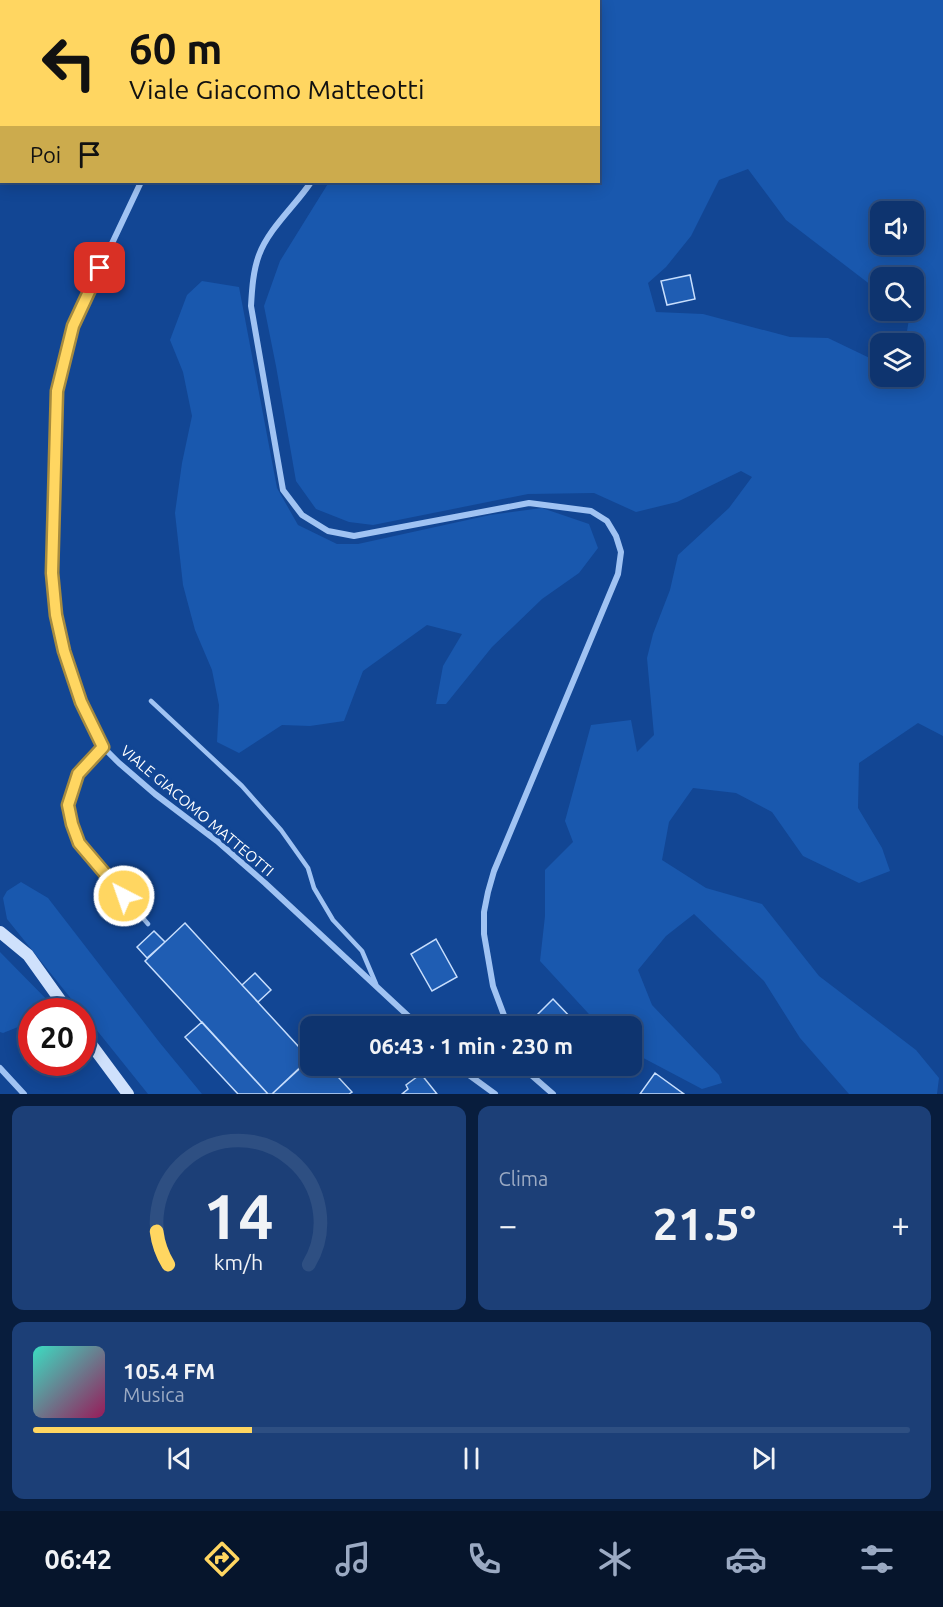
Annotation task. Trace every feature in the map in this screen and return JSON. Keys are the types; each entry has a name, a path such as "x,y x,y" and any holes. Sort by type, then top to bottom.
{"street":[{"name":"VIALE GIACOMO MATTEOTTI","path":"141,183 73,326 57,391 52,573 56,615 64,651 81,702 103,747 119,764 217,840 409,1016"},
{"path":"310,183 270,234 259,254 252,281 251,306 283,490 302,515 328,531 354,536 529,502 591,511 607,521 616,536 621,552 618,574 498,860 488,892 484,912 486,944 493,987 504,1016"},
{"path":"0,932 28,955 59,998"},
{"path":"96,1051 128,1094"},
{"path":"0,1068 24,1094"},
{"path":"470,1076 495,1094"},
{"path":"532,1076 554,1094"}],"lane":[{"path":"151,701 242,786 281,830 308,868 314,888 333,920 362,951 376,985"},
{"path":"103,747 78,774 68,805 72,824 79,843 148,924"}],"shaded area":[{"path":"600,0 943,0 943,736 918,723 859,763 858,808 882,848 890,871 859,883 803,856 772,812 736,793 693,788 669,822 662,860 706,888 762,904 819,976 916,1050 939,1078 937,1094 849,1094 800,1038 764,981 694,914 666,936 638,970 652,1005 719,1075 722,1083 702,1089 642,1057 642,1016 591,1016 540,961 545,916 545,870 573,842 565,821 591,725 631,720 637,752 654,735 647,658 653,634 670,590 678,555 729,508 752,477 741,471 677,502 636,512 594,493 528,494 373,525 349,522 316,509 296,481 264,306 280,261 328,183 600,183","holes":["748,169 786,220 870,284 870,267 924,267 924,321 909,321 907,333 924,333 924,387 870,387 870,358 828,338 790,337 703,314 656,312 648,283 666,267 691,236 719,180"]},
{"path":"202,281 239,287 277,488 298,525 337,544 358,544 490,515 542,508 589,524 598,548 579,573 542,599 492,647 446,704 436,704 443,666 462,634 427,625 363,671 344,721 310,726 282,725 239,753 217,742 219,705 212,670 195,630 183,585 175,513 192,416 183,372 170,340 187,295"},
{"path":"21,882 48,898 202,1094 148,1094 96,1029 96,998 71,998 7,919 3,898 7,891"},
{"path":"0,952 45,998 18,998 18,1027 0,1032"}],"building":[{"path":"690,275 695,299 667,305 661,281"},
{"path":"185,923 300,1048 300,1068 272,1094 268,1094 145,961"},
{"path":"154,931 165,942 147,958 137,947"},
{"path":"436,939 457,977 432,991 411,954"},
{"path":"255,973 271,990 258,1002 242,985"},
{"path":"553,999 569,1016 536,1016"},
{"path":"202,1022 268,1094 238,1094 185,1037"},
{"path":"300,1067 300,1076 337,1076 352,1092 349,1094 272,1094"},
{"path":"655,1073 684,1094 640,1094"},
{"path":"418,1076 423,1076 437,1094 402,1094 408,1089 406,1085"}],"route":[{"path":"100,268 73,326 57,391 52,573 56,615 64,651 81,702 103,747 78,774 68,805 72,824 79,843 124,896"}]}
